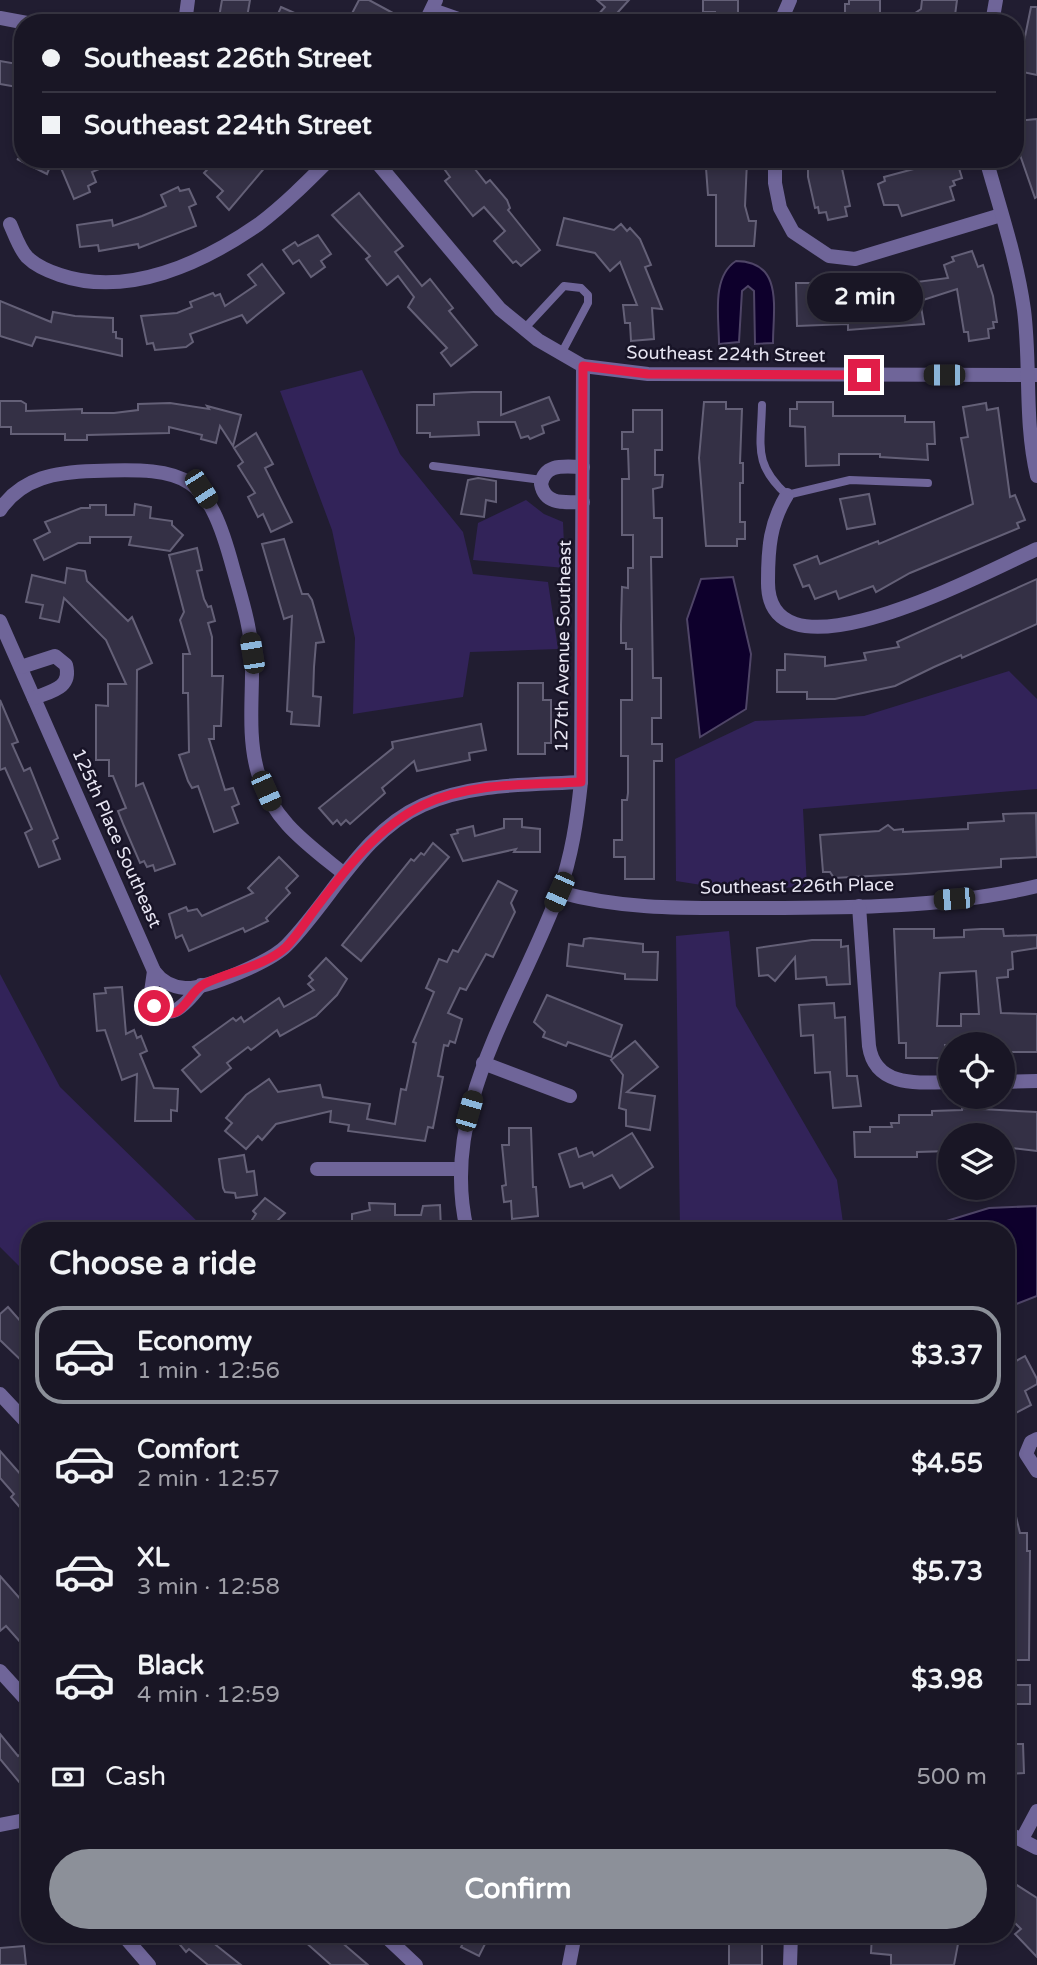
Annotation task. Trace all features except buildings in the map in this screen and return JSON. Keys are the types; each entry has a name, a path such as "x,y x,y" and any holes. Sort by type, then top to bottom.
{"street":[{"path":"10,224 28,257 43,269 74,279 101,282 140,280 179,268 225,245 260,223 320,168"},
{"path":"382,168 500,309 524,329 583,366"},
{"path":"775,168 780,208 793,232 829,256 855,259 1001,215"},
{"path":"988,168 1017,268 1031,375 1029,434 1037,476"},
{"name":"Southeast 224th Street","path":"583,366 648,374 1031,375"},
{"name":"127th Avenue Southeast","path":"466,1222 461,1169 469,1111 483,1063 559,892 576,837 581,782 583,366"},
{"path":"583,467 552,468 542,480 542,491 551,500 583,502"},
{"path":"0,510 29,483 54,472 137,469 172,475 201,489 215,510 246,617 252,653 252,748 259,776 273,806 289,829 343,873"},
{"path":"787,495 775,514 768,541 768,596 778,617 790,624 839,626 883,616 1037,549"},
{"name":"125th Place Southeast","path":"0,621 154,971 161,980 173,986 201,985"},
{"path":"20,667 55,656 65,665 67,678 63,686 34,698"},
{"path":"154,971 150,999 161,1011 169,1013 184,1008 201,985 267,960 286,946 343,873 389,829 422,805 457,793 492,787 581,782"},
{"name":"Southeast 226th Place","path":"559,892 624,906 859,906 999,895 1037,886"},
{"path":"859,906 871,1059 888,1077 913,1083 938,1082"},
{"path":"483,1063 570,1096"},
{"path":"1015,1082 1037,1081"},
{"path":"317,1169 461,1169"},
{"path":"0,1394 21,1416"},
{"path":"1037,1438 1031,1442 1026,1454 1027,1461 1037,1471"},
{"path":"0,1671 21,1694"},
{"path":"1022,1839 1037,1811"},
{"path":"0,1825 21,1821"},
{"path":"1015,1836 1037,1848"},
{"path":"130,1943 149,1965"},
{"path":"393,1943 416,1965"},
{"path":"569,1965 573,1943"},
{"path":"790,1965 791,1943"}],"lane":[{"path":"524,329 564,286 582,288 588,295 588,303 561,354"},
{"path":"762,405 761,460 769,478 787,495 850,480 928,483"},
{"path":"433,466 542,480"}],"shaded area":[{"path":"736,261 751,263 762,269 769,278 774,302 773,343 755,344 754,291 748,286 742,291 739,342 719,344 720,287 728,268"},
{"path":"362,370 400,454 463,532 473,574 548,582 558,649 470,652 463,697 353,714 355,638 332,530 280,391"},
{"path":"526,500 544,514 563,522 565,568 473,560 478,523"},
{"path":"733,577 751,654 746,709 700,737 687,619 701,579"},
{"path":"1009,671 1037,699 1037,789 803,809 807,887 727,889 676,881 675,759 755,721 864,716"},
{"path":"729,931 736,1006 837,1180 843,1222 680,1222 676,936"},
{"path":"0,974 60,1087 198,1222 21,1222 21,1268 0,1247"},
{"path":"1037,1206 1037,1296 1015,1305 1015,1222 943,1222 989,1208"}],"route":[{"path":"154,1006 169,1013 184,1008 201,985 267,960 286,946 343,873 389,829 422,805 457,793 492,787 581,782 583,366 619,373 648,374 864,375"}]}
